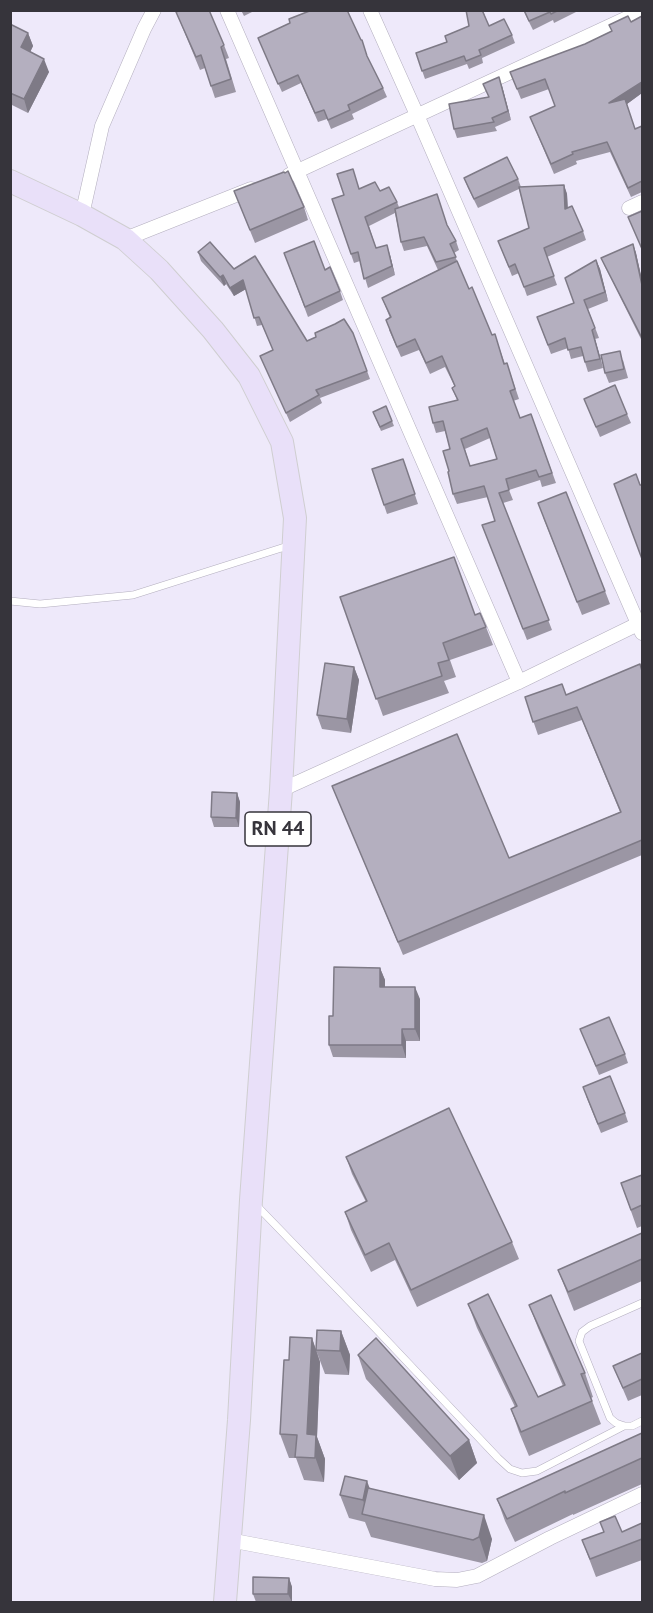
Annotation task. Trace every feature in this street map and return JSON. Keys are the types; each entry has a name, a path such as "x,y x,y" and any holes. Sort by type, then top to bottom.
{"main road":[{"name":"RN 44","path":"10,181 82,215 125,239 159,270 213,330 249,376 282,442 295,518 281,790 225,1602"}],"street":[{"path":"82,215 102,126 154,10"},
{"path":"227,10 519,682"},
{"path":"281,790 641,626 370,10"},
{"path":"125,239 296,172 642,11"},
{"path":"629,208 642,202"},
{"path":"229,1540 435,1579 457,1580 477,1576 642,1494"}],"lane":[{"path":"10,601 40,604 134,595 293,544"},
{"path":"251,1200 510,1469 522,1473 537,1471 624,1426"},
{"path":"642,1303 590,1326 582,1332 579,1341 610,1418 624,1426 632,1426 642,1421"}],"building":[{"path":"209,10 224,45 221,47 231,79 211,86 201,55 196,57 176,12"},
{"path":"312,10 347,10 383,88 348,105 350,110 328,120 324,110 315,113 298,75 278,84 258,38 290,23 289,19"},
{"path":"466,10 482,10 489,26 504,19 512,35 479,50 481,55 466,61 464,56 422,71 416,53 447,42 445,36 469,26"},
{"path":"524,10 559,10 529,21"},
{"path":"628,16 631,22 642,16 642,82 609,103 625,99 635,129 642,126 642,181 628,188 607,142 572,152 573,154 551,164 530,117 555,106 545,79 517,89 510,72 585,44 612,31 609,25"},
{"path":"10,24 28,33 21,47 44,59 24,99 10,93"},
{"path":"499,77 508,111 492,118 494,122 454,129 449,104 489,97 483,84"},
{"path":"507,157 518,179 474,199 464,178"},
{"path":"353,169 359,189 375,182 380,191 389,187 397,202 365,217 376,248 387,245 392,266 364,279 358,252 351,254 332,199 344,195 337,174"},
{"path":"288,171 304,207 250,230 234,191"},
{"path":"564,185 565,209 572,206 583,231 544,248 554,276 524,287 515,264 509,267 498,241 529,228 519,187"},
{"path":"437,194 447,225 456,241 450,244 456,257 436,262 424,237 401,242 395,209"},
{"path":"642,211 642,249 628,217"},
{"path":"314,241 325,270 330,267 340,291 305,307 284,253"},
{"path":"210,242 234,269 255,256 307,341 316,337 315,333 344,319 353,333 367,371 316,390 319,395 286,413 260,356 273,350 259,317 254,318 243,280 230,288 223,275 220,277 198,252"},
{"path":"633,244 642,285 641,336 601,258"},
{"path":"596,260 605,292 584,300 595,328 592,330 600,359 585,362 581,347 568,350 565,338 548,345 537,317 574,303 565,278"},
{"path":"457,261 469,289 472,287 492,335 495,334 504,364 507,363 515,389 510,391 520,418 531,414 552,473 539,477 536,470 506,479 509,490 499,493 549,620 523,629 482,525 495,521 484,486 453,494 443,451 450,449 443,421 433,423 429,407 458,400 452,388 455,386 442,356 426,363 415,339 397,347 386,320 391,317 382,298","holes":["487,428 497,459 470,466 461,439"]},
{"path":"620,351 624,369 605,373 601,355"},
{"path":"615,385 627,414 596,427 584,399"},
{"path":"386,406 392,421 380,427 373,412"},
{"path":"403,459 415,494 384,505 372,469"},
{"path":"636,474 642,485 642,559 614,484"},
{"path":"566,492 605,591 577,602 538,503"},
{"path":"454,557 475,615 480,613 486,627 443,643 449,660 438,663 442,676 376,699 340,597"},
{"path":"325,663 354,667 347,719 317,715"},
{"path":"640,664 642,671 642,840 398,942 332,786 457,734 509,858 621,812 577,707 533,722 525,697 562,684 566,695"},
{"path":"212,792 237,793 236,818 211,817"},
{"path":"334,967 380,968 380,987 415,987 415,1029 402,1029 402,1045 329,1045 329,1016 333,1016"},
{"path":"609,1017 625,1054 596,1066 580,1029"},
{"path":"610,1076 625,1113 598,1124 583,1087"},
{"path":"449,1108 512,1242 411,1290 389,1243 365,1255 345,1212 367,1201 346,1157"},
{"path":"642,1175 642,1205 631,1210 621,1183"},
{"path":"642,1233 642,1259 568,1292 558,1270"},
{"path":"488,1294 538,1397 565,1385 529,1305 551,1295 585,1373 581,1374 592,1401 521,1432 511,1409 517,1406 468,1304"},
{"path":"317,1330 341,1331 340,1351 316,1350"},
{"path":"290,1337 312,1338 307,1434 316,1435 315,1458 295,1457 297,1435 280,1434 284,1360 289,1360"},
{"path":"376,1338 469,1440 450,1456 358,1355"},
{"path":"642,1353 642,1379 623,1388 613,1366"},
{"path":"642,1433 642,1458 507,1519 497,1499"},
{"path":"345,1476 367,1481 363,1500 340,1495"},
{"path":"368,1488 484,1515 479,1537 473,1540 362,1514"},
{"path":"615,1516 622,1532 642,1523 642,1539 590,1559 582,1540 604,1532 600,1522"},
{"path":"253,1577 289,1578 288,1594 253,1594"}]}
